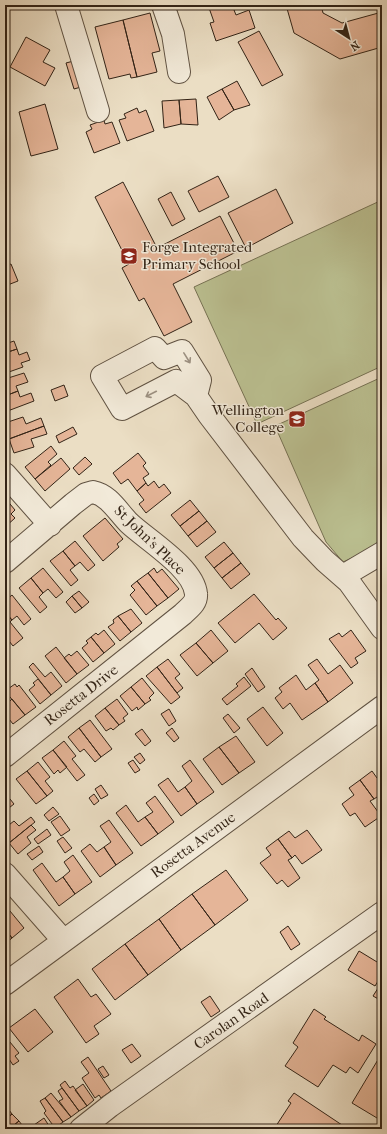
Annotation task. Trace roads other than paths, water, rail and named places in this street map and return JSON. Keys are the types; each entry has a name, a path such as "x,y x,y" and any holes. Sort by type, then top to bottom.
{"street":[{"path":"66,5 98,111"},
{"path":"163,5 173,34 179,72"},
{"path":"176,381 122,409 102,376 155,348 164,358 176,381 196,396 209,416 303,538 325,561 349,582 382,628"},
{"path":"164,358 182,351 200,380 196,396"},
{"path":"5,474 50,525 5,562"},
{"name":"St John's Place","path":"50,525 86,494 93,492 99,493 109,500 130,524 166,552 193,584 196,599 193,605 157,635"},
{"path":"343,576 382,552"},
{"name":"Rosetta Drive","path":"5,756 157,635"},
{"name":"Rosetta Avenue","path":"5,984 382,707"},
{"path":"5,874 63,940"},
{"name":"Carolan Road","path":"81,1129 110,1106 382,914"}],"place":[{"name":"Forge Integrated Primary School","path":"129,256"},
{"name":"Wellington College","path":"297,419"}]}
